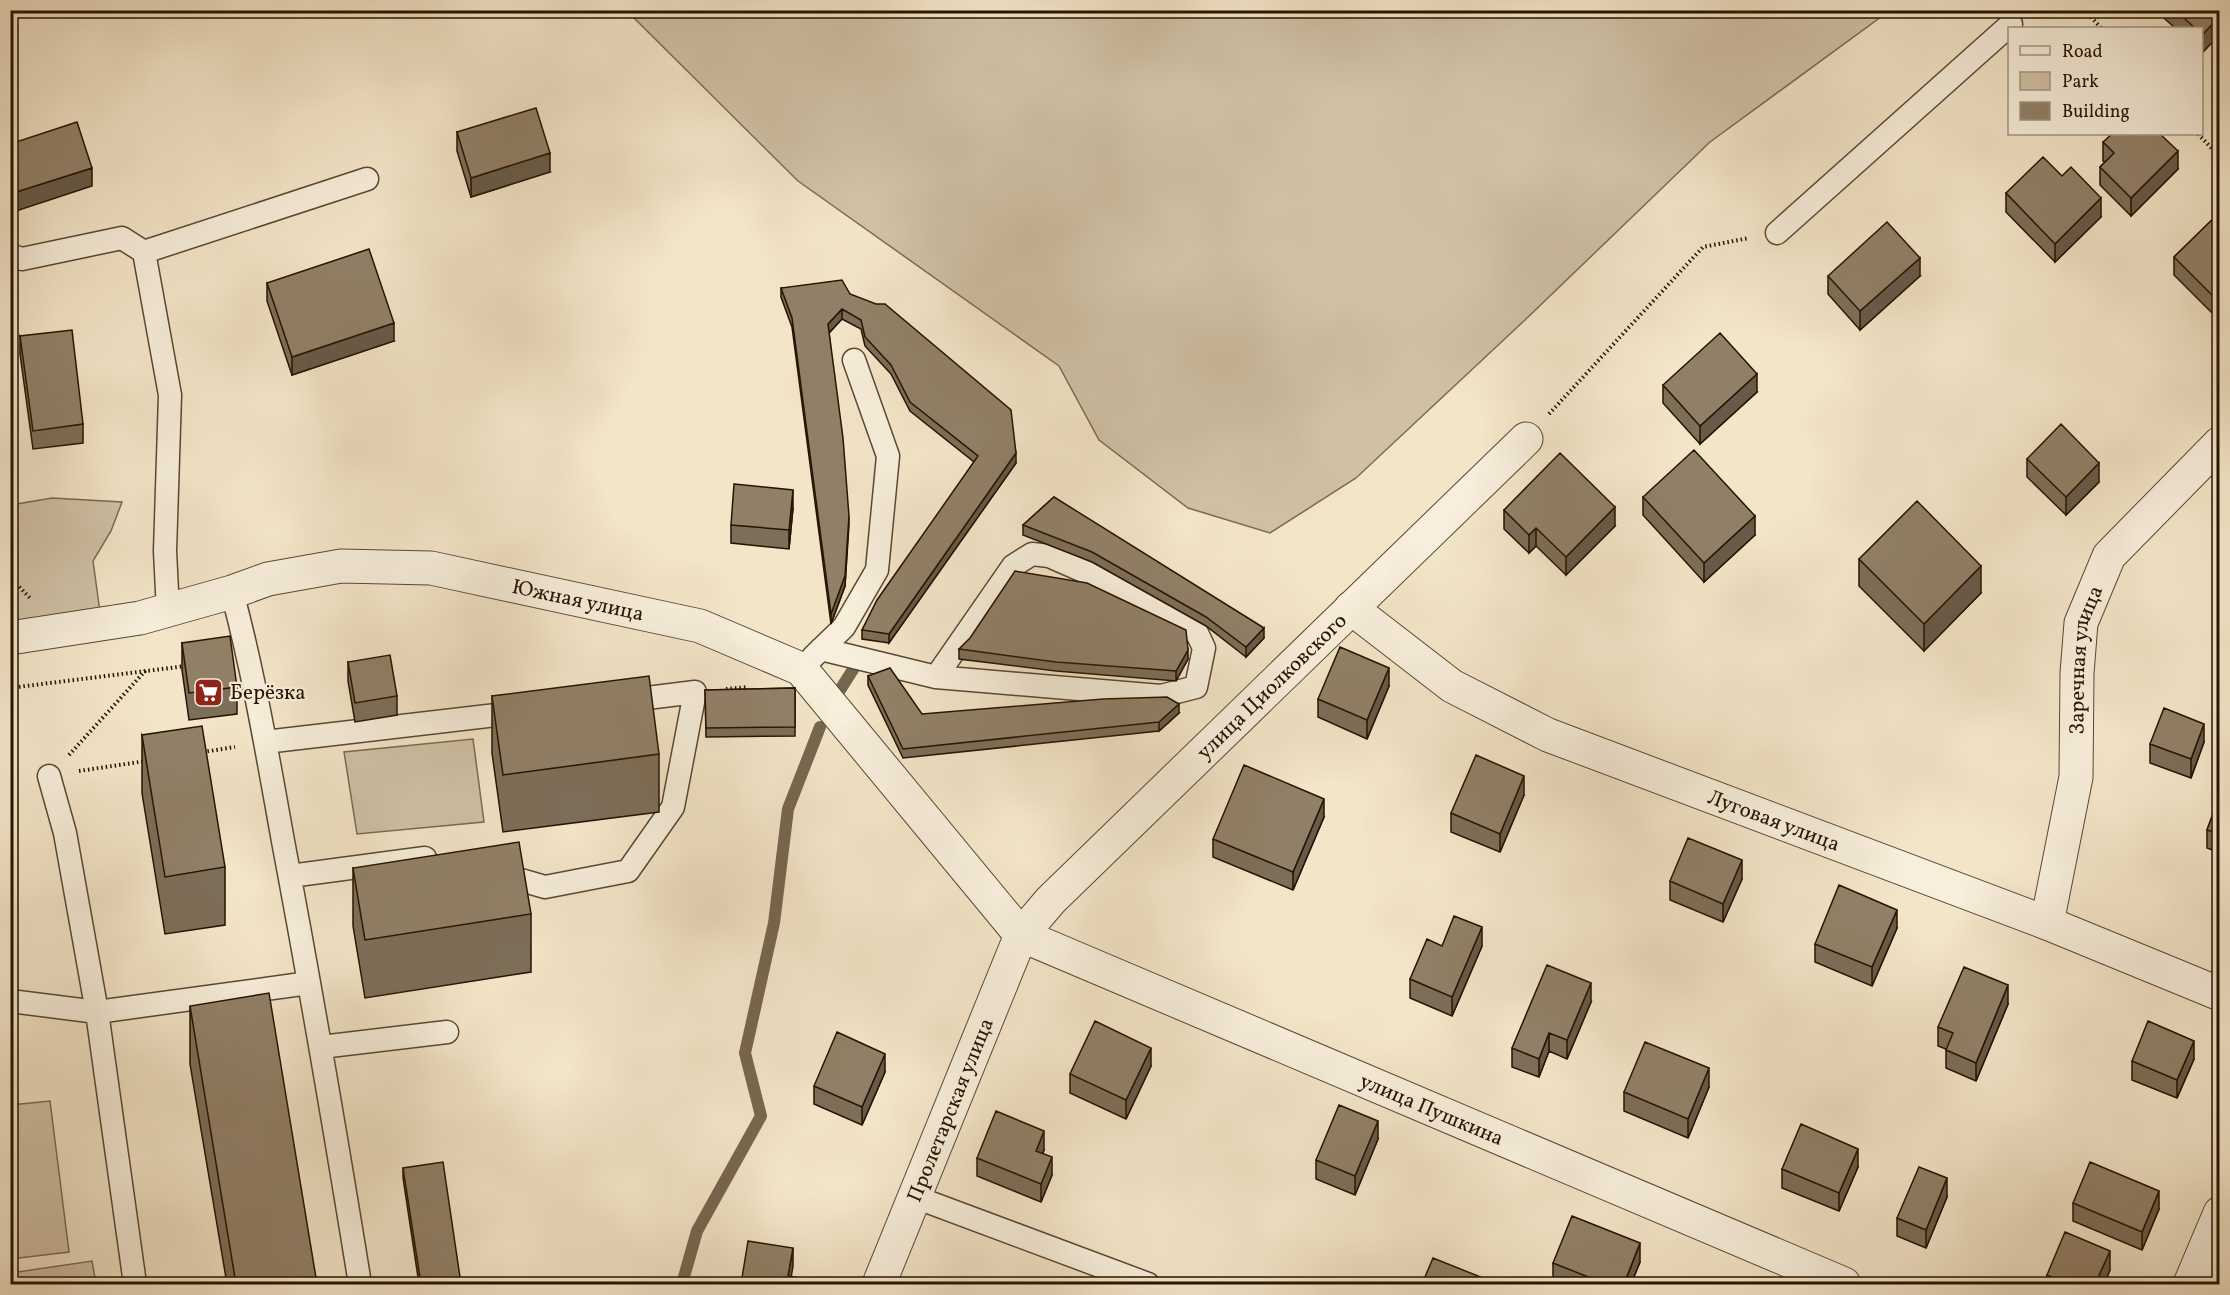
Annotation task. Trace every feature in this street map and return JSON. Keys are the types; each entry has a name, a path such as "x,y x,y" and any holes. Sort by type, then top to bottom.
{"street":[{"name":"улица Циолковского","path":"1021,935 1051,900 1526,439"},
{"name":"Заречная улица","path":"2047,923 2076,777 2077,673 2081,623 2109,556 2220,443"},
{"name":"Южная улица","path":"10,638 140,618 232,592 268,579 341,566 431,568 700,626 811,659 1021,935"},
{"name":"Луговая улица","path":"1351,608 1452,686 1548,735 2047,923 2220,994"},
{"name":"Пролетарская улица","path":"879,1284 1021,935"},
{"name":"улица Пушкина","path":"1021,935 1844,1284"},
{"path":"2190,1284 2220,1213"}],"lane":[{"path":"1777,233 2011,24"},
{"path":"144,252 367,180"},
{"path":"10,255 22,259 122,238 144,252 170,396 165,551 168,611"},
{"path":"811,659 844,627 877,570 888,456 854,360"},
{"path":"811,659 936,677 1161,696 1196,687 1204,648 1197,633 1088,573 1049,556 1032,554 1013,566 936,677"},
{"path":"232,592 250,658 321,1047 360,1284"},
{"path":"481,868 545,887 628,871 673,807 695,692 602,703"},
{"path":"265,742 544,710"},
{"path":"49,776 65,833 97,1012 135,1284"},
{"path":"290,876 438,856 449,859"},
{"path":"10,1001 97,1012 309,982"},
{"path":"321,1047 447,1032"},
{"path":"915,1197 1148,1284"}],"path":[{"path":"2085,10 2100,27"},
{"path":"2199,135 2220,157"},
{"path":"1526,439 1703,247 1777,233"},
{"path":"10,688 192,665"},
{"path":"49,776 146,670"},
{"path":"197,753 265,742"},
{"path":"49,776 151,760"}],"green space":[{"path":"627,11 1889,11 1710,142 1356,478 1270,533 1188,508 1099,440 1059,366 798,181"},
{"path":"52,498 122,502 111,531 93,561 100,612 11,624 11,505"},
{"path":"473,739 484,822 357,834 344,752"},
{"path":"50,1101 69,1252 11,1259 11,1105"},
{"path":"92,1261 96,1284 11,1284 11,1273"}],"building":[{"path":"2175,10 2220,10 2220,16 2203,34 2203,27 2194,27"},
{"path":"536,108 550,153 471,178 457,132"},
{"path":"77,122 92,168 10,194 10,144"},
{"path":"2111,135 2161,135 2178,151 2131,198 2100,167 2114,153 2103,142"},
{"path":"2043,157 2062,176 2071,167 2101,198 2055,244 2006,193"},
{"path":"2220,212 2220,303 2174,257"},
{"path":"1887,222 1920,258 1860,311 1828,276"},
{"path":"369,249 394,323 292,357 267,283"},
{"path":"842,280 850,294 876,304 885,304 1011,410 1016,453 889,634 862,630 877,600 978,456 910,402 891,365 865,337 861,320 842,309 828,324 843,438 849,516 845,576 831,614 792,318 781,288"},
{"path":"72,330 83,424 33,431 20,336"},
{"path":"1720,333 1757,374 1700,426 1663,385"},
{"path":"2061,424 2099,463 2066,497 2027,459"},
{"path":"1694,450 1755,516 1704,563 1643,497"},
{"path":"1560,453 1615,507 1566,557 1536,528 1529,535 1504,510"},
{"path":"734,484 793,490 789,530 731,525"},
{"path":"1054,497 1264,628 1246,647 1206,617 1092,552 1023,525"},
{"path":"1917,501 1981,566 1924,624 1859,559"},
{"path":"1015,571 1087,583 1186,630 1188,650 1176,671 1056,662 959,649 970,638"},
{"path":"230,636 237,687 189,693 182,643"},
{"path":"1340,647 1389,668 1367,720 1318,699"},
{"path":"390,655 397,696 355,703 348,662"},
{"path":"890,668 922,714 1103,699 1167,697 1179,704 1159,722 903,749 868,676"},
{"path":"649,676 659,754 503,775 492,696"},
{"path":"795,688 795,727 706,728 705,690"},
{"path":"2164,708 2204,724 2191,759 2150,744"},
{"path":"202,726 225,867 165,877 142,735"},
{"path":"1476,755 1524,776 1500,834 1451,813"},
{"path":"1244,765 1324,799 1293,872 1213,839"},
{"path":"2220,795 2220,834 2207,830"},
{"path":"1688,838 1742,860 1723,904 1670,881"},
{"path":"519,842 531,914 365,940 353,868"},
{"path":"1839,885 1897,910 1872,967 1815,944"},
{"path":"1454,916 1482,927 1452,997 1410,979 1427,939 1442,946"},
{"path":"1547,965 1591,983 1567,1040 1549,1033 1539,1059 1512,1048"},
{"path":"1964,967 2008,985 1976,1063 1946,1050 1953,1033 1938,1027"},
{"path":"269,993 317,1284 236,1284 190,1006"},
{"path":"1095,1021 1151,1048 1126,1100 1070,1074"},
{"path":"2148,1021 2194,1041 2177,1080 2132,1061"},
{"path":"837,1032 885,1054 862,1107 814,1086"},
{"path":"1645,1042 1709,1068 1688,1119 1624,1092"},
{"path":"1339,1105 1378,1121 1355,1176 1316,1160"},
{"path":"996,1111 1044,1131 1036,1151 1052,1157 1041,1184 977,1158"},
{"path":"1801,1124 1858,1149 1839,1193 1782,1169"},
{"path":"443,1162 461,1284 421,1284 403,1168"},
{"path":"2090,1162 2159,1191 2142,1232 2073,1203"},
{"path":"1919,1167 1947,1178 1926,1230 1897,1218"},
{"path":"1572,1216 1640,1243 1624,1284 1606,1284 1553,1263"},
{"path":"2065,1232 2110,1251 2095,1284 2068,1284 2047,1275"},
{"path":"748,1241 793,1248 788,1276 800,1278 799,1284 741,1284"},
{"path":"1433,1258 1498,1284 1422,1284"}],"waterway":[{"path":"840,690 854,668"},
{"path":"682,1284 697,1231 761,1116 745,1053 774,923 788,809 820,727"}],"place":[{"name":"Берёзка","path":"209,692"}]}
